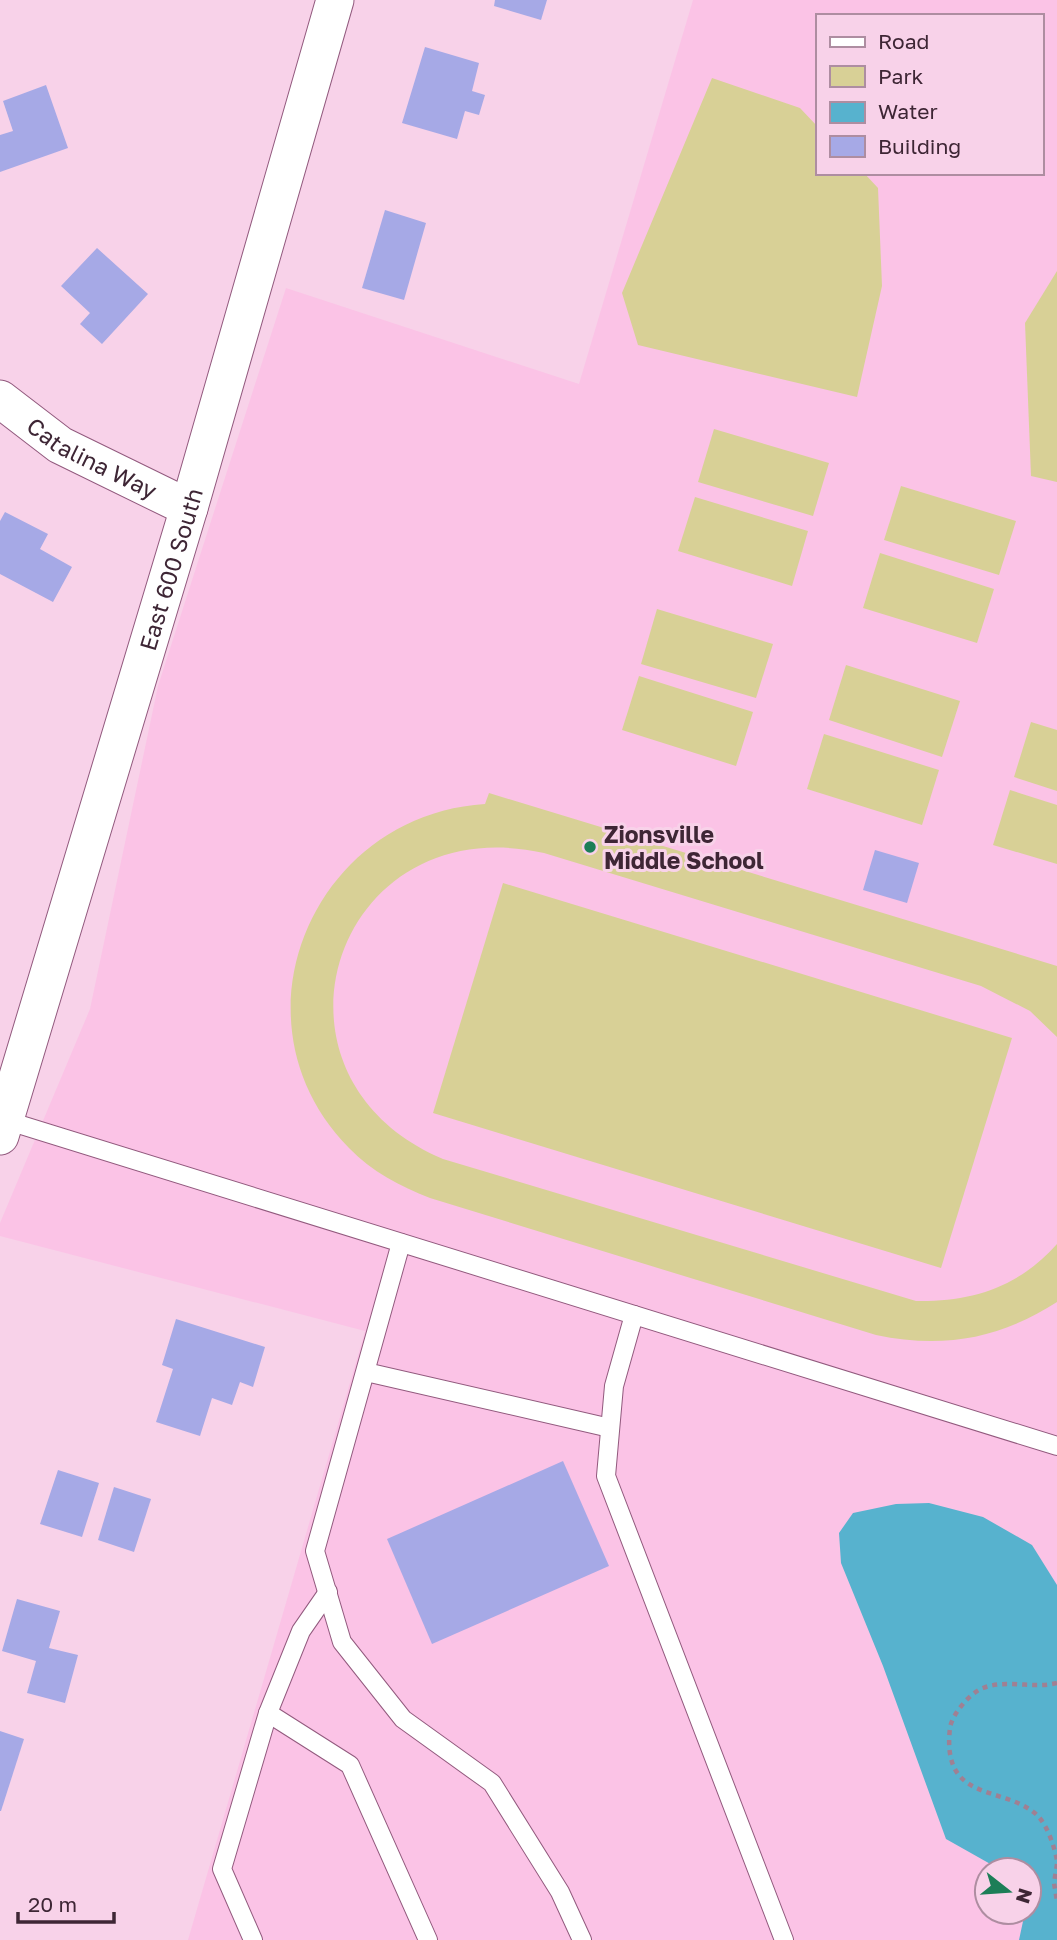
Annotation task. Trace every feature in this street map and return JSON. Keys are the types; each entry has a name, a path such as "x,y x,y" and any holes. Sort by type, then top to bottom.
{"street":[{"name":"East 600 South","path":"2,1128 189,508 335,0"},
{"name":"Catalina Way","path":"0,399 60,445 189,508"}],"lane":[{"path":"2,1128 401,1243 1057,1446"},
{"path":"401,1243 315,1551 342,1642 403,1718 492,1783 560,1892 582,1940"},
{"path":"634,1315 614,1386 606,1476 784,1940"},
{"path":"366,1372 610,1428"},
{"path":"253,1940 222,1869 268,1713 301,1631 328,1592"},
{"path":"268,1713 350,1765 428,1940"}],"path":[{"path":"1057,1684 1039,1687 1000,1684 982,1688 968,1699 950,1724 949,1746 953,1763 974,1788 1023,1806 1037,1815 1057,1862 1054,1883 1057,1901"}],"shaded area":[{"name":"Zionsville Middle School","path":"693,0 1057,0 1057,1940 188,1940 365,1331 0,1236 0,1223 90,1009 158,686 286,288 579,384"}],"green space":[{"path":"712,78 800,108 816,125 816,175 866,175 878,188 882,286 857,397 638,345 622,293"},
{"path":"1057,271 1057,482 1031,476 1025,323"},
{"path":"714,429 829,463 813,516 698,482"},
{"path":"901,486 1016,521 999,575 884,540"},
{"path":"695,497 808,531 792,586 678,551"},
{"path":"880,553 994,589 977,643 863,608"},
{"path":"657,609 773,644 756,698 641,664"},
{"path":"846,665 960,701 942,757 829,720"},
{"path":"639,676 753,712 736,766 622,730"},
{"path":"1031,722 1057,730 1057,791 1014,777"},
{"path":"824,734 939,770 922,825 807,789"},
{"path":"1010,790 1057,805 1057,864 993,845"},
{"path":"489,793 1057,966 1057,1037 1030,1011 981,986 544,853 471,849 412,869 368,907 341,957 333,1013 347,1070 382,1120 443,1159 916,1301 956,1299 993,1289 1027,1271 1057,1244 1057,1302 1014,1325 970,1338 924,1341 876,1335 430,1198 408,1189 358,1157 312,1097 294,1043 292,987 306,933 333,884 373,845 424,817 485,804"},
{"path":"503,883 1012,1038 941,1268 433,1113"}],"water":[{"path":"929,1503 983,1517 1032,1545 1057,1585 1057,1940 1019,1940 1022,1926 1043,1926 1043,1856 976,1856 946,1839 883,1666 841,1563 839,1533 853,1513 896,1504"}],"building":[{"path":"495,0 547,0 541,20 494,6"},
{"path":"425,47 479,63 472,91 485,95 479,115 465,111 457,139 402,123"},
{"path":"46,85 68,148 0,172 0,135 13,131 3,101"},
{"path":"385,210 426,223 404,300 362,288"},
{"path":"97,248 148,294 102,344 80,324 90,313 61,286"},
{"path":"5,512 48,534 40,549 72,567 53,602 0,574 0,521"},
{"path":"875,850 919,863 907,903 863,890"},
{"path":"176,1319 265,1347 253,1387 240,1382 232,1405 212,1398 200,1436 156,1422 173,1369 162,1365"},
{"path":"563,1461 609,1566 432,1644 387,1539"},
{"path":"58,1470 99,1483 82,1537 40,1524"},
{"path":"114,1487 151,1499 134,1552 98,1540"},
{"path":"17,1599 60,1611 49,1648 78,1655 65,1703 27,1693 36,1661 2,1651"},
{"path":"0,1731 24,1739 1,1811 0,1811"}],"place":[{"name":"Zionsville Middle School","path":"590,847"}]}
